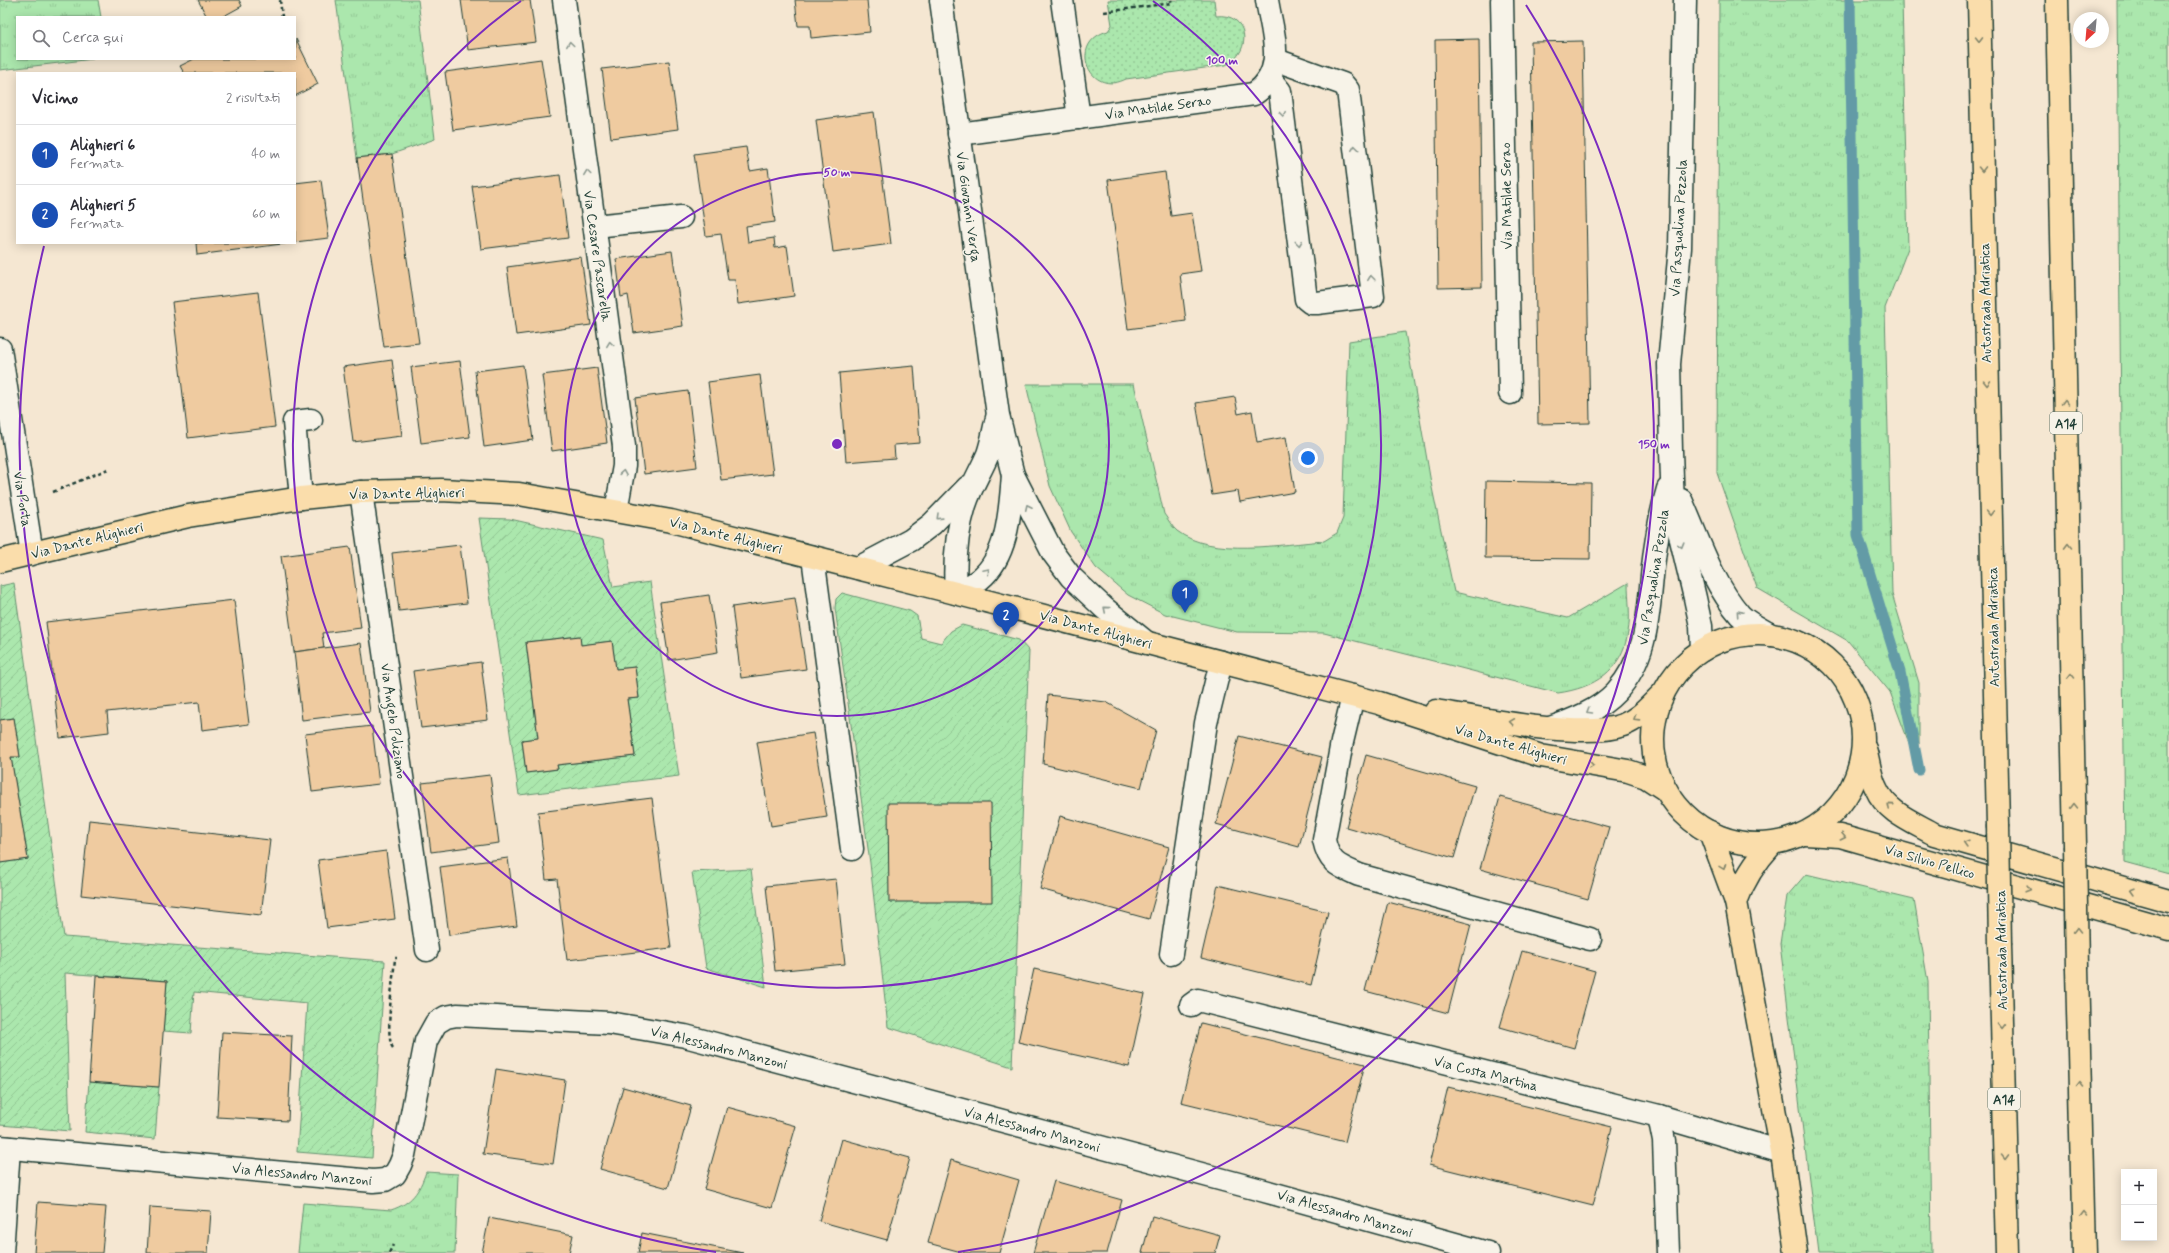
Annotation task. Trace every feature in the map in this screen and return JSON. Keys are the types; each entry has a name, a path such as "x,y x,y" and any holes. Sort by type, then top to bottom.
{"main road":[{"name":"Autostrada Adriatica","path":"1979,0 2008,1253"},
{"name":"A14","path":"2056,0 2084,1253"},
{"name":"Via Dante Alighieri","path":"0,561 188,516 301,498 361,492 441,490 519,494 671,521 956,593 1379,703 1541,756 1628,771 1646,777 1666,790"},
{"path":"1771,635 1800,643 1827,659 1847,683 1860,710 1864,741 1859,769 1847,796 1829,818 1805,834 1772,844 1738,842 1710,832 1684,814 1666,790 1656,767 1653,743 1654,722 1664,691 1680,668 1702,650 1735,636 1771,635"},
{"name":"Via Dante Alighieri","path":"1379,703 1550,728 1606,729 1622,726 1642,714 1664,691"},
{"name":"Via Silvio Pellico","path":"1864,741 1876,788 1886,804 1905,818 1934,834 2169,901"},
{"path":"1710,832 1736,902 1782,1152 1796,1253"},
{"name":"Via Silvio Pellico","path":"1805,834 1840,836 2169,928"},
{"path":"1736,902 1742,885 1756,860 1772,844"}],"street":[{"name":"Via Cesare Pascarella","path":"564,0 624,446 624,466 616,511"},
{"name":"Via Giovanni Verga","path":"941,0 998,415 1013,474 1052,553 1071,578 1104,608 1147,643"},
{"path":"1062,0 1079,118"},
{"path":"1267,0 1273,70 1280,90 1306,299 1311,303 1317,303 1373,296 1348,90 1343,84 1273,70"},
{"name":"Via Matilde Serao","path":"1502,0 1510,393"},
{"name":"Via Pasqualina Pezzola","path":"1685,0 1680,248 1669,364 1672,479 1673,506 1695,598 1700,626 1702,650"},
{"name":"Via Matilde Serao","path":"959,134 1254,94 1263,88 1273,70"},
{"path":"595,226 681,217"},
{"name":"Via Porta","path":"0,349 32,554"},
{"name":"Via Giovanni Verga","path":"998,415 988,454 975,478 965,505 958,535 954,566 956,593 980,579 993,564 1005,536 1013,474"},
{"path":"301,498 294,422 311,420"},
{"name":"Via Giovanni Verga","path":"858,568 911,540 932,524 952,505 975,478"},
{"name":"Via Pasqualina Pezzola","path":"1672,479 1710,565 1727,597 1741,616 1771,635"},
{"name":"Via Pasqualina Pezzola","path":"1641,652 1646,626 1657,534 1672,479"},
{"name":"Via Angelo Poliziano","path":"361,492 427,950"},
{"path":"813,557 852,849"},
{"name":"Via Dante Alighieri","path":"1550,728 1587,713 1616,692 1631,672 1641,652"},
{"path":"1171,954 1206,723 1221,662"},
{"path":"1353,696 1342,742 1324,840 1327,854 1335,864 1359,875 1590,939"},
{"name":"Via Costa Martina","path":"1191,1005 1198,1000 1658,1116 1782,1152"},
{"name":"Via Alessandro Manzoni","path":"4,1147 373,1181 385,1180 395,1174 404,1155 426,1041 436,1023 446,1017 457,1015 609,1023 685,1036 1253,1188 1488,1253"},
{"path":"1658,1116 1664,1141 1668,1253"},
{"path":"2,1253 4,1147"}],"path":[{"path":"280,0 282,16"},
{"path":"1104,12 1172,3 1171,0"},
{"path":"24,504 108,469"},
{"path":"391,1003 395,958"},
{"path":"389,1253 394,1245"}],"green space":[{"path":"0,0 98,0 101,16 16,16 16,60 85,60 0,70"},
{"path":"336,0 418,0 435,139 392,154 357,158"},
{"path":"1108,0 1214,0 1216,16 1227,16 1235,20 1241,26 1244,34 1244,42 1241,51 1235,59 1226,65 1126,79 1113,83 1102,81 1093,75 1088,66 1086,56 1088,46 1095,37 1108,31 1112,25"},
{"path":"1719,0 1902,0 1908,248 1885,308 1892,594 1919,683 1919,770 1890,692 1848,641 1757,588 1717,473"},
{"path":"2117,0 2169,0 2169,874 2125,862"},
{"path":"1405,332 1431,483 1454,592 1568,618 1628,583 1629,620 1625,646 1613,667 1594,682 1571,691 1558,693 1324,633 1237,632 1165,614 1128,595 1096,568 1071,532 1050,486 1026,384 1134,384 1164,514 1177,531 1192,539 1228,547 1268,546 1324,541 1337,533 1343,518 1349,341"},
{"path":"479,518 510,519 603,540 613,587 650,582 679,776 519,795","holes":["579,636 581,645 612,641 616,669 635,667 639,698 627,699 635,756 557,765 558,769 526,773 522,740 538,738 526,642"]},
{"path":"14,583 64,937 385,961 372,1158 297,1152 307,1003 194,992 191,1033 163,1031 167,981 65,973 70,1131 0,1125 0,863 28,859 11,757 20,757 14,718 0,720 0,586"},
{"path":"842,593 910,611 917,616 921,638 941,643 951,631 962,625 1019,640 1029,651 1012,1067 888,1027 870,863 835,608 836,599"},
{"path":"751,869 766,987 706,968 692,872"},
{"path":"1806,874 1914,900 1928,982 1931,1253 1818,1253 1780,944 1787,896"},
{"path":"89,1082 159,1087 155,1139 85,1132"},
{"path":"426,1172 458,1174 455,1253 298,1253 303,1203 391,1210 404,1204 414,1196 421,1185"}],"building":[{"path":"198,0 239,0 242,6 224,16 206,16"},
{"path":"461,0 530,0 536,42 468,50"},
{"path":"795,0 867,0 870,32 811,38 810,26 798,26"},
{"path":"296,39 318,84 296,95 296,72 183,72 180,66 192,60 296,60"},
{"path":"1479,39 1482,287 1438,288 1435,40"},
{"path":"1583,41 1590,423 1538,424 1531,42"},
{"path":"541,59 550,117 453,130 445,72"},
{"path":"669,61 678,129 611,138 602,69"},
{"path":"874,112 891,244 833,252 816,120"},
{"path":"746,147 750,171 768,168 775,222 746,226 748,242 774,238 775,248 787,246 794,296 738,304 735,280 728,280 721,234 706,236 694,154"},
{"path":"392,154 419,343 384,347 357,158"},
{"path":"1165,172 1171,216 1192,213 1201,271 1180,274 1186,321 1128,329 1108,180"},
{"path":"560,175 568,238 481,249 472,186"},
{"path":"321,180 329,238 296,242 296,183"},
{"path":"196,244 282,244 197,255"},
{"path":"672,251 683,326 634,333 628,295 621,297 616,259"},
{"path":"581,257 591,325 516,335 507,267"},
{"path":"258,292 275,427 188,438 172,302"},
{"path":"392,360 402,436 353,442 343,367"},
{"path":"460,361 470,437 421,443 411,367"},
{"path":"523,365 533,440 484,447 475,371"},
{"path":"914,366 920,443 894,445 895,458 846,462 839,373"},
{"path":"597,368 607,443 552,451 542,375"},
{"path":"760,375 773,474 721,480 708,382"},
{"path":"688,391 697,467 644,474 635,398"},
{"path":"1235,397 1238,414 1252,411 1257,442 1286,437 1295,492 1240,502 1238,491 1212,495 1196,403"},
{"path":"1486,481 1591,483 1590,559 1485,558"},
{"path":"460,545 467,603 399,611 392,553"},
{"path":"350,547 361,628 322,633 324,648 294,652 281,556"},
{"path":"709,595 718,652 669,660 660,602"},
{"path":"795,598 806,669 741,678 732,607"},
{"path":"234,600 249,724 202,730 199,702 107,712 109,732 60,738 46,622"},
{"path":"580,636 581,645 612,641 616,669 635,667 639,698 627,699 635,756 557,765 558,769 526,773 522,740 538,738 526,642"},
{"path":"361,643 370,712 302,720 294,652"},
{"path":"481,662 488,720 421,728 413,671"},
{"path":"1048,695 1106,702 1156,730 1141,788 1043,764"},
{"path":"14,718 20,757 11,757 28,859 0,863 0,720"},
{"path":"372,726 379,784 312,792 305,734"},
{"path":"813,733 827,817 771,826 757,742"},
{"path":"1239,736 1322,757 1299,847 1216,824"},
{"path":"1366,755 1475,786 1454,858 1346,827"},
{"path":"490,775 499,843 431,852 422,783"},
{"path":"1500,797 1609,827 1588,899 1480,869"},
{"path":"652,798 671,948 567,960 557,879 546,880 538,812"},
{"path":"888,803 991,803 992,902 889,902"},
{"path":"1060,816 1169,847 1149,919 1040,889"},
{"path":"89,820 270,840 261,915 81,895"},
{"path":"386,851 395,919 327,928 318,860"},
{"path":"508,858 517,926 449,935 440,867"},
{"path":"836,879 845,964 775,971 766,886"},
{"path":"1218,885 1328,912 1311,985 1201,958"},
{"path":"1388,902 1471,924 1448,1013 1365,991"},
{"path":"1522,951 1595,971 1574,1048 1500,1027"},
{"path":"1034,969 1145,994 1129,1067 1018,1042"},
{"path":"96,976 167,981 159,1087 89,1082"},
{"path":"1201,1023 1365,1064 1345,1142 1181,1102"},
{"path":"222,1032 292,1036 288,1121 217,1117"},
{"path":"496,1069 565,1080 553,1164 483,1154"},
{"path":"623,1087 691,1106 668,1188 600,1169"},
{"path":"1448,1087 1612,1127 1593,1206 1429,1165"},
{"path":"727,1107 796,1126 772,1208 704,1189"},
{"path":"842,1139 910,1158 887,1240 819,1221"},
{"path":"951,1160 1019,1180 999,1253 965,1253 928,1243"},
{"path":"1054,1181 1122,1200 1107,1253 1033,1253"},
{"path":"38,1202 106,1207 102,1253 34,1253"},
{"path":"150,1207 211,1211 208,1253 147,1253"},
{"path":"1152,1216 1220,1235 1215,1253 1142,1253"},
{"path":"489,1218 573,1235 569,1253 482,1253"},
{"path":"642,1233 743,1253 638,1253"}],"waterway":[{"path":"1850,0 1858,535 1900,672 1919,770"}],"place":[{"name":"Alighieri 6","path":"1185,613"},
{"name":"Alighieri 5","path":"1006,635"}]}
